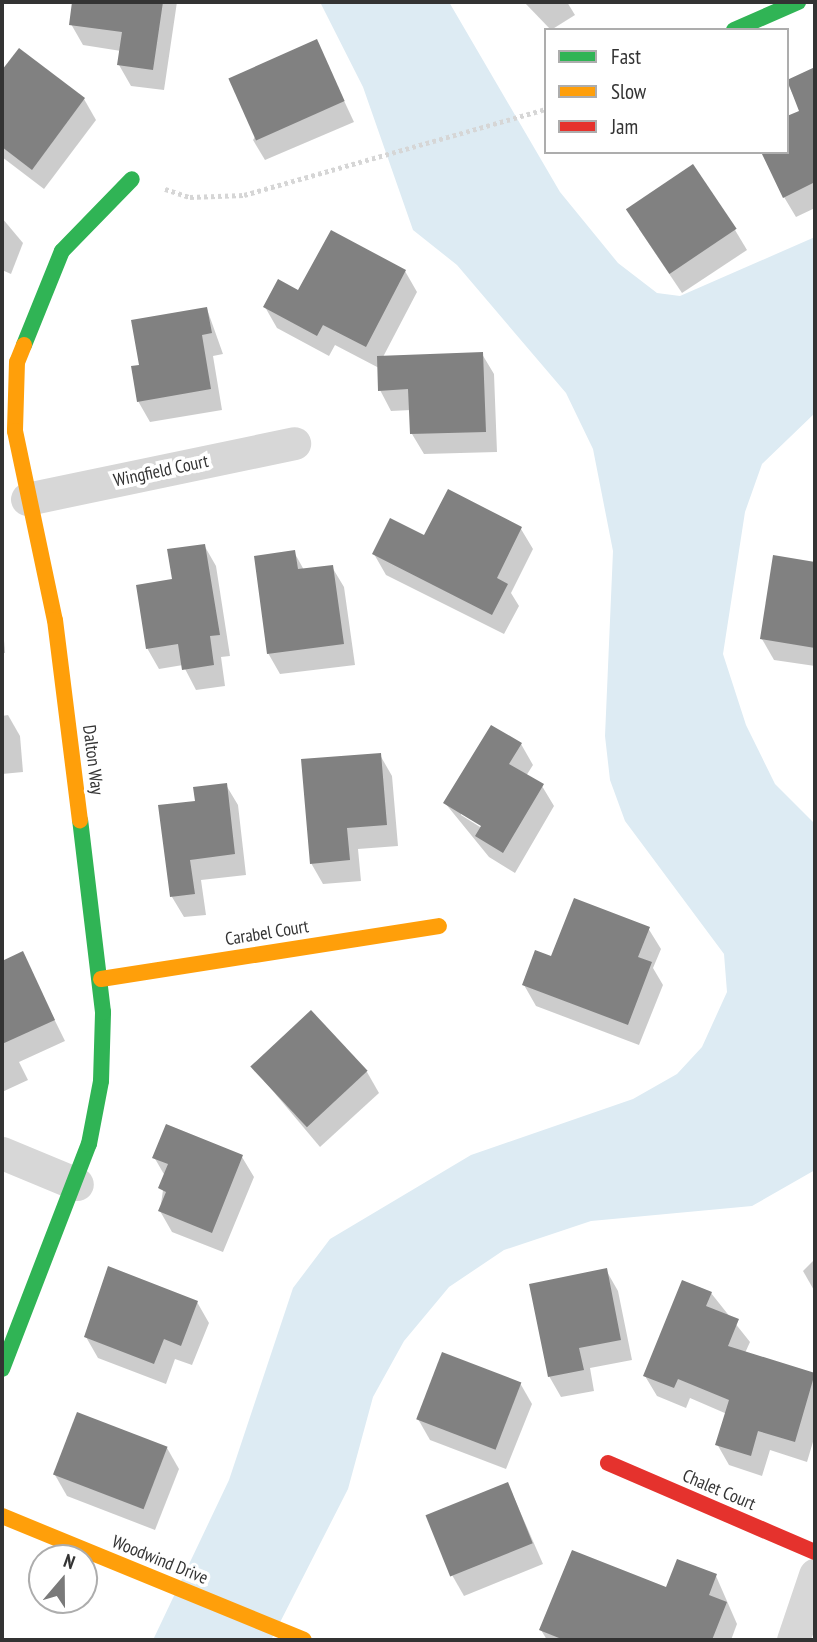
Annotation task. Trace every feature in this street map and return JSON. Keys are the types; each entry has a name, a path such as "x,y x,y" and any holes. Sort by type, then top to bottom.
{"street":[{"path":"739,28 798,2"},
{"name":"Dalton Way","path":"2,1369 77,1184 101,1081 101,979 56,631 27,499 13,401 27,325 62,251 132,179"},
{"name":"Wingfield Court","path":"27,499 294,443"},
{"name":"Carabel Court","path":"101,979 439,926"},
{"path":"2,1153 77,1184"},
{"name":"Chalet Court","path":"608,1463 815,1552"},
{"name":"Woodwind Drive","path":"2,1516 304,1640"},
{"path":"793,1640 815,1575"}],"path":[{"path":"132,179 190,197 244,195 369,156 544,110"}],"shaded area":[{"path":"320,2 449,2 560,192 618,263 657,293 680,296 815,237 815,413 762,464 745,512 723,654 746,725 775,784 815,824 815,1170 752,1206 591,1221 504,1250 449,1287 404,1341 373,1397 348,1489 271,1640 153,1640 229,1480 293,1288 330,1239 471,1155 633,1099 677,1074 702,1047 727,992 724,954 625,821 610,780 605,736 613,551 593,449 566,393 457,265 413,230 363,87"}],"building":[{"path":"72,2 163,2 153,70 117,65 122,32 69,25"},
{"path":"317,39 345,101 256,141 228,78"},
{"path":"19,48 85,98 32,170 2,147 2,70"},
{"path":"815,67 815,182 783,198 762,154 789,154 789,115 799,111 789,79"},
{"path":"693,164 737,229 669,274 626,209"},
{"path":"331,230 406,270 366,347 323,325 317,336 263,307 278,279 298,290"},
{"path":"207,307 212,333 202,335 211,389 137,402 131,366 139,365 131,320"},
{"path":"483,352 486,432 410,434 408,389 378,391 377,356"},
{"path":"448,489 522,527 497,578 508,584 492,615 372,554 390,518 424,535"},
{"path":"205,544 220,635 210,636 214,665 182,670 178,644 146,649 136,585 172,579 167,549"},
{"path":"295,550 298,569 333,565 344,644 267,654 254,556"},
{"path":"773,555 815,562 815,648 760,639"},
{"path":"491,725 522,743 509,764 544,784 503,853 475,836 481,826 443,803"},
{"path":"381,753 387,825 347,828 350,860 310,864 301,759"},
{"path":"227,783 235,854 190,860 195,894 170,897 158,805 195,801 193,787"},
{"path":"574,898 650,927 638,957 652,962 628,1025 522,985 535,950 551,956"},
{"path":"23,951 55,1020 2,1044 2,961"},
{"path":"311,1010 368,1071 307,1127 250,1067"},
{"path":"166,1124 243,1155 212,1233 158,1211 166,1192 158,1188 168,1164 152,1158"},
{"path":"108,1266 198,1301 181,1346 164,1339 154,1364 84,1337"},
{"path":"607,1268 621,1340 579,1348 584,1370 548,1377 529,1284"},
{"path":"682,1280 712,1292 706,1306 739,1319 728,1346 815,1373 795,1442 758,1431 751,1456 715,1445 729,1400 678,1379 674,1388 643,1376"},
{"path":"442,1352 521,1382 496,1450 416,1419"},
{"path":"77,1412 168,1447 144,1509 53,1475"},
{"path":"508,1482 533,1543 450,1577 425,1515"},
{"path":"572,1550 666,1587 677,1559 717,1574 709,1595 727,1602 712,1640 564,1640 539,1630"}],"traffic: fast":[{"path":"739,28 798,2"},
{"path":"24,345 62,251 132,179"},
{"path":"2,1369 89,1144 101,1081 103,1012 80,820"}],"traffic: slow":[{"path":"24,345 17,362 15,431 55,620 80,820"},
{"path":"101,979 439,926"},
{"path":"2,1516 304,1640"}],"traffic: jam":[{"path":"608,1463 815,1552"}]}
